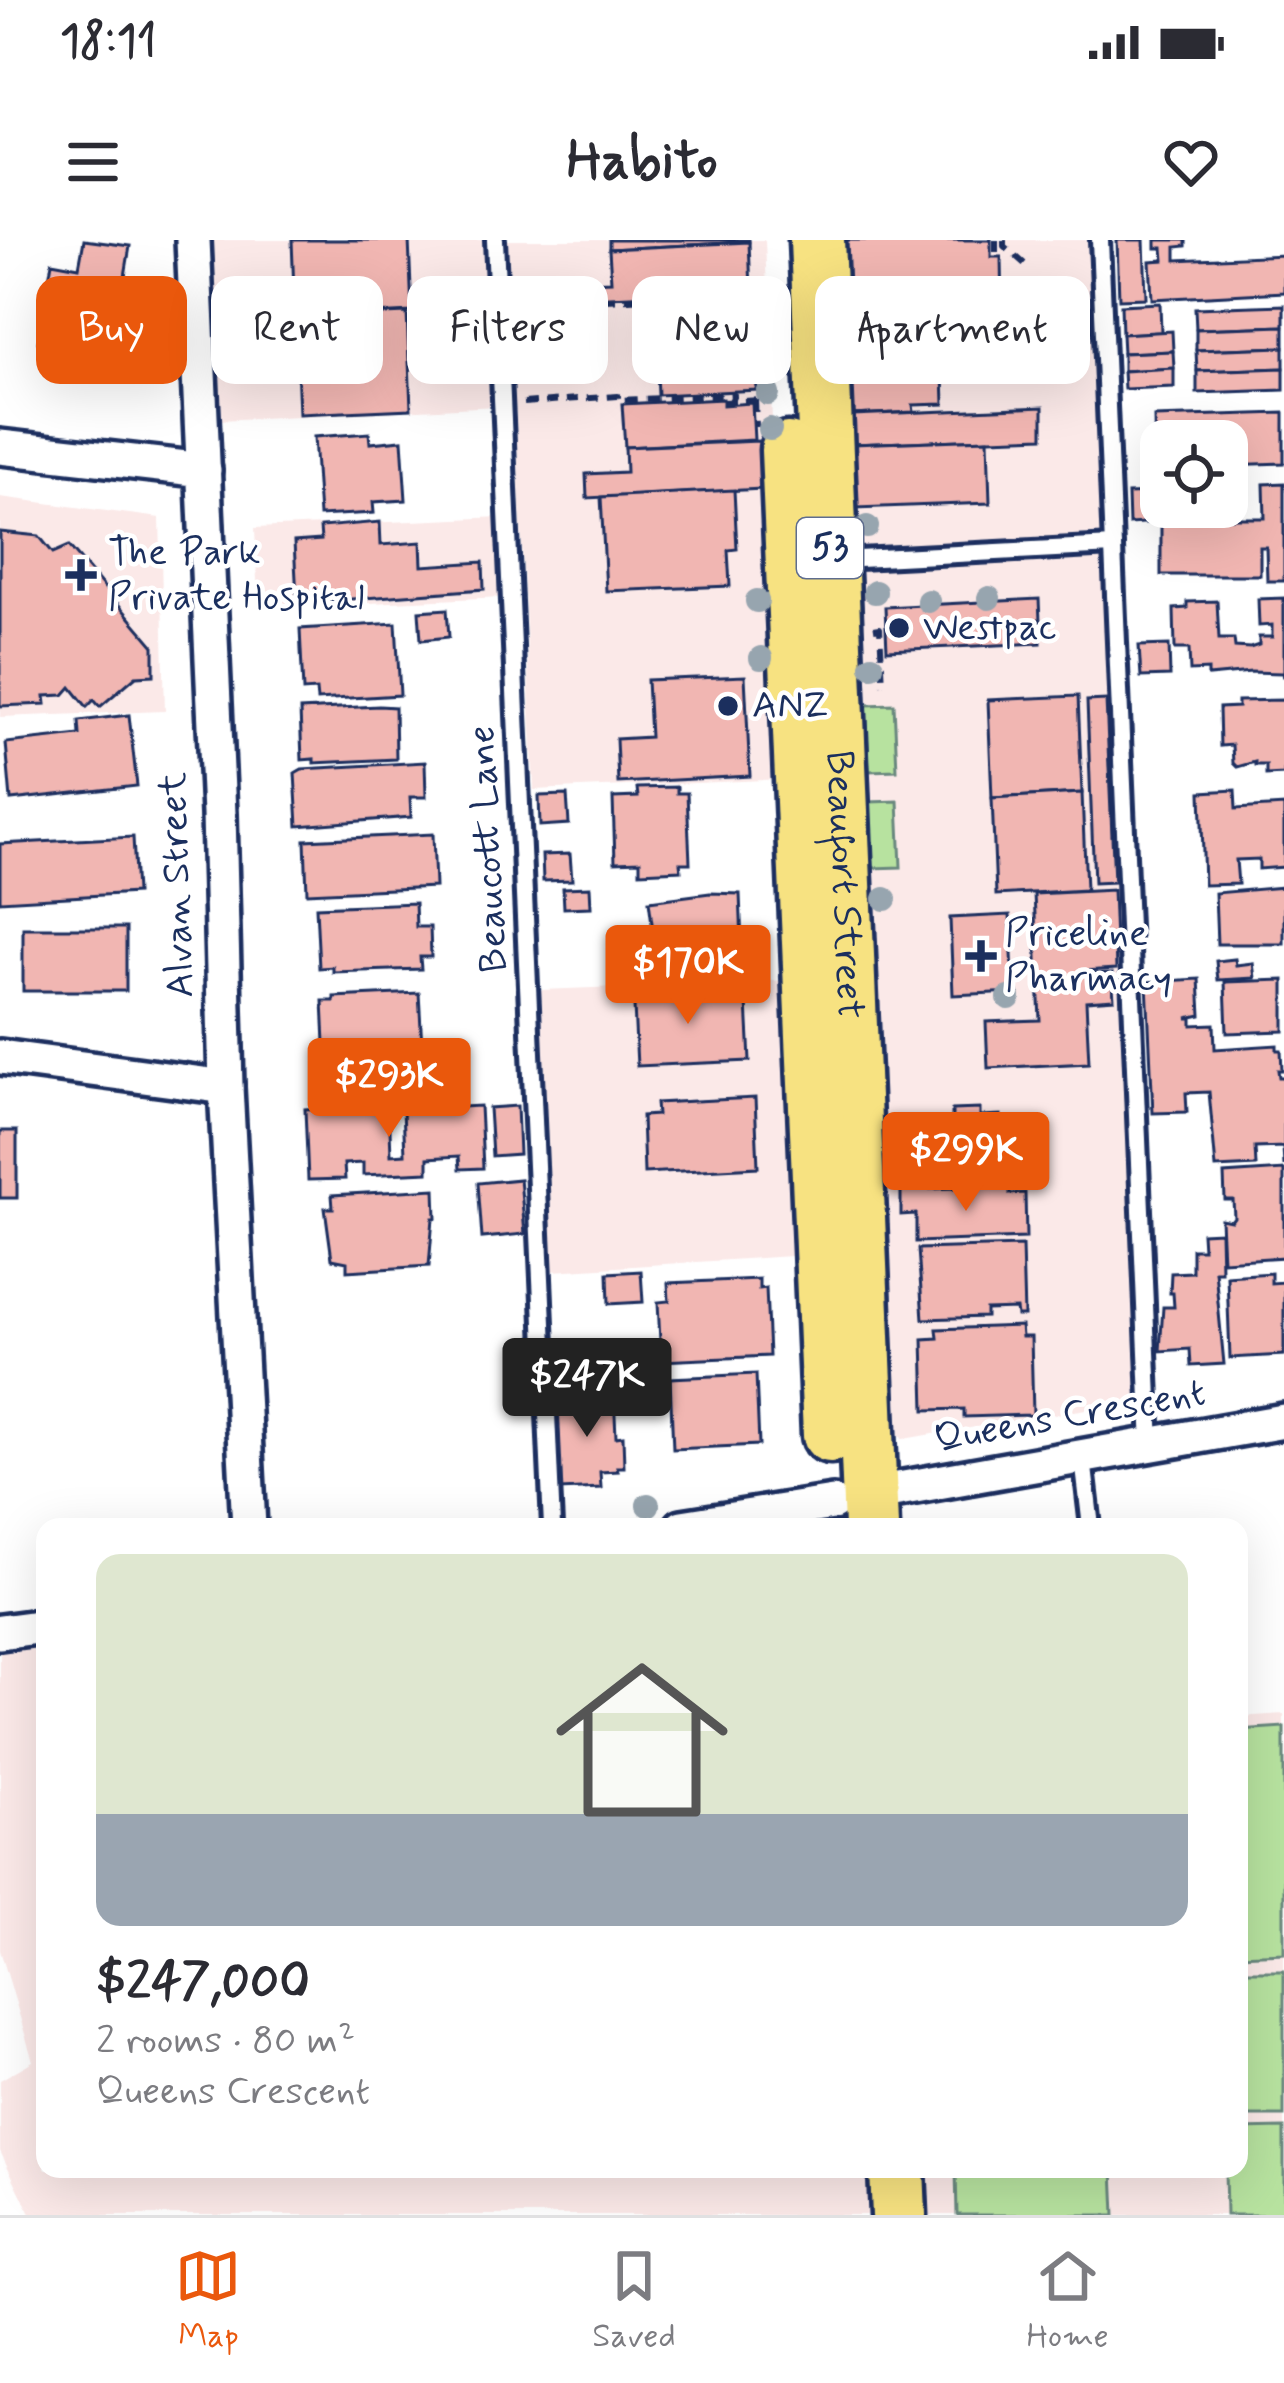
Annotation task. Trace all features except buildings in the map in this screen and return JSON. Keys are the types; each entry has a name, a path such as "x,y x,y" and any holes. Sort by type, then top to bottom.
{"main road":[{"name":"Beaufort Street","path":"780,240 812,561 852,1513"},
{"name":"Beaufort Street","path":"812,561 817,240"},
{"path":"860,2178 862,2215"},
{"path":"897,2178 899,2215"}],"street":[{"name":"Alvan Street","path":"194,240 226,1087 249,1518"},
{"path":"0,447 204,470"},
{"path":"0,1057 226,1087"},
{"name":"Queens Crescent","path":"791,1518 852,1513 1083,1459 1284,1421"},
{"path":"0,1633 36,1627"}],"lane":[{"name":"Beaucott Lane","path":"496,240 497,276"},
{"path":"1100,240 1151,1448"},
{"name":"Beaucott Lane","path":"502,384 552,1518"},
{"path":"812,561 1113,546"},
{"path":"1083,1459 1090,1518"}],"path":[{"path":"996,256 1000,240"},
{"path":"1000,240 1026,265"},
{"path":"503,404 734,395 727,402 759,400 756,428"}],"shaded area":[{"path":"210,240 486,240 488,276 407,276 407,384 496,384 497,406 219,420 217,384 383,384 383,276 212,276"},
{"path":"507,240 765,240 766,276 632,276 632,384 771,384 786,779 534,790 514,384 608,384 608,276 509,276"},
{"path":"832,240 1110,240 1160,1397 903,1439 898,1434 871,1108 838,384 1090,384 1090,276 834,276"},
{"name":"The Park Private Hospital","path":"0,497 160,518 165,711 0,717"},
{"path":"501,517 504,597 258,608 255,528"},
{"path":"794,980 807,1255 552,1271 541,990"},
{"path":"36,1632 36,2178 1248,2178 1248,1716 1284,1714 1284,2215 31,2215 0,2151 0,2080 33,2061 0,1950 0,1638"}],"green space":[{"path":"894,704 897,770 869,771 866,705"},
{"path":"898,801 901,867 871,868 869,802"},
{"path":"1284,1727 1284,1953 1248,1955 1248,1729"},
{"path":"1248,1971 1284,1971 1284,2116 1248,2116"},
{"path":"1284,2128 1284,2215 1226,2215 1225,2178 1248,2178 1248,2129"},
{"path":"956,2178 1113,2178 1115,2215 957,2215"}],"place":[{"name":"The Park Private Hospital","path":"81,575"},
{"name":"Westpac","path":"899,628"},
{"name":"ANZ","path":"728,706"},
{"name":"Priceline Pharmacy","path":"981,956"}]}
